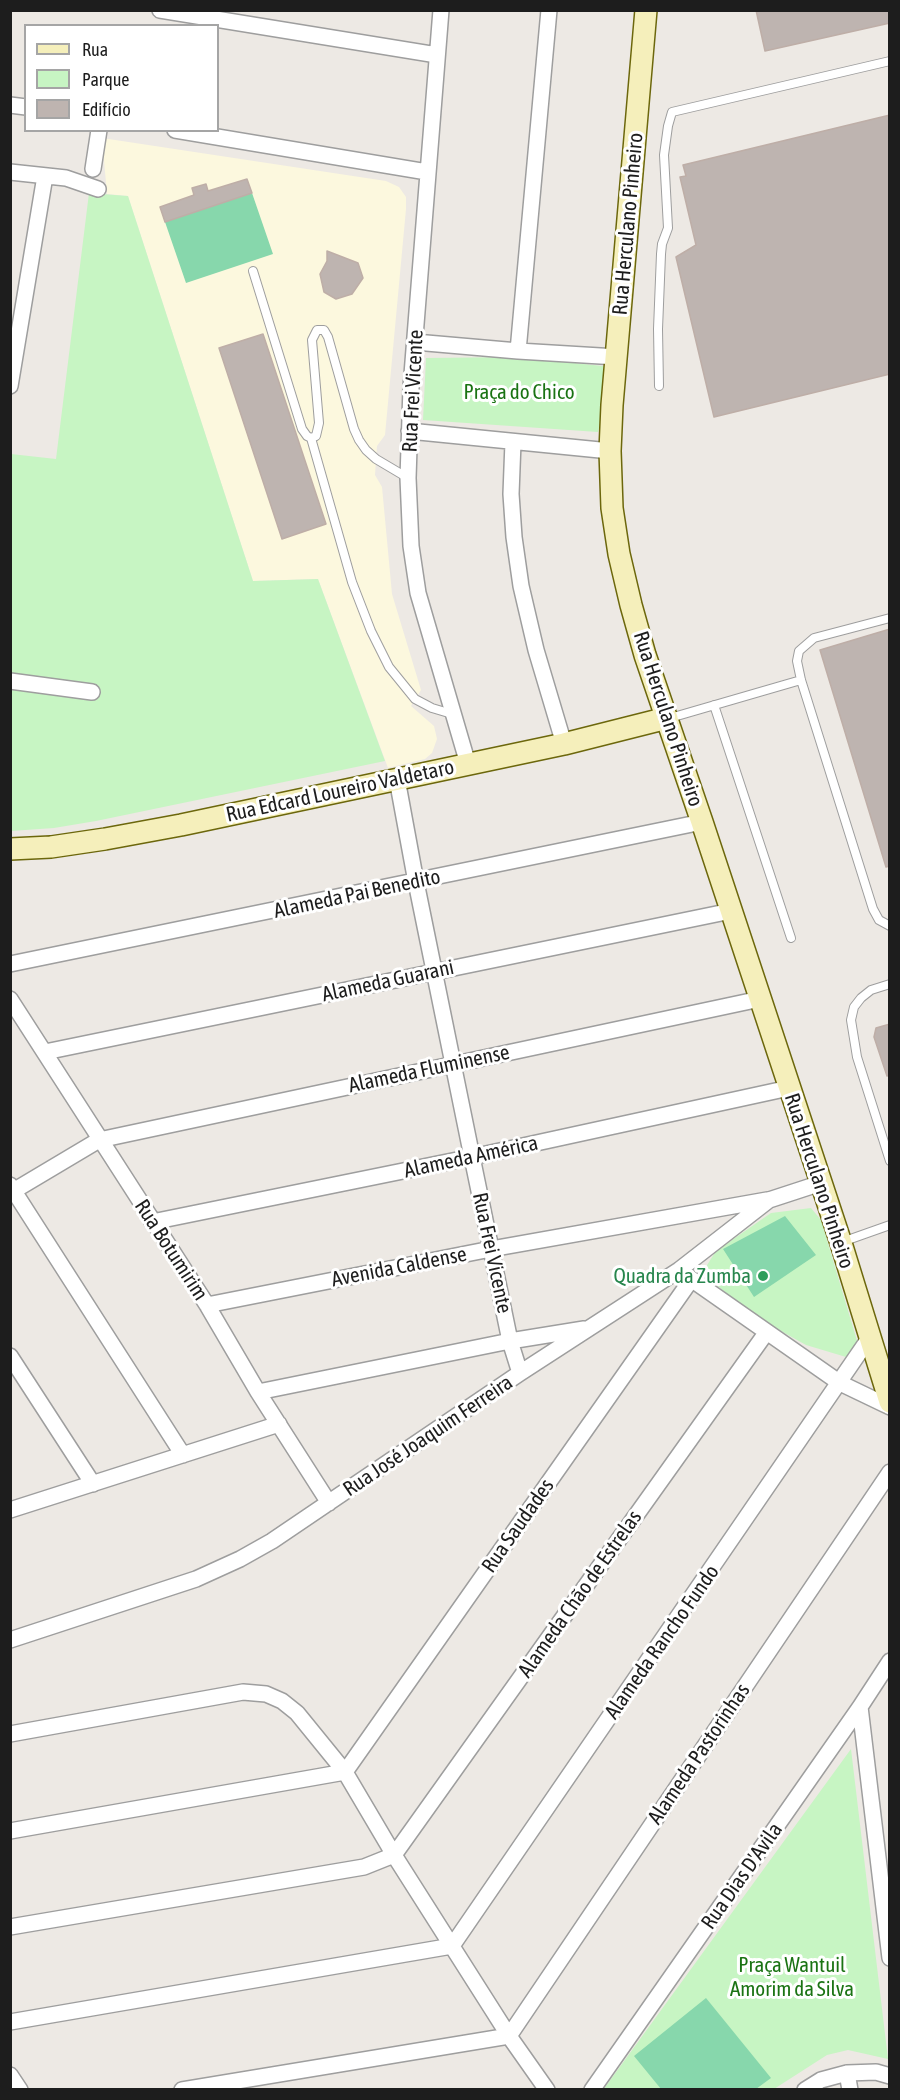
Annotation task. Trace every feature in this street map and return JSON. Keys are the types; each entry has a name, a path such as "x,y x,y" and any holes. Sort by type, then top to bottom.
{"street":[{"path":"160,10 437,55"},
{"name":"Rua Frei Vicente","path":"441,10 411,387 408,478 411,546 418,593 468,764"},
{"path":"518,351 549,10"},
{"name":"Rua Herculano Pinheiro","path":"646,10 612,405 610,451 612,508 619,554 633,615 841,1243 890,1404"},
{"path":"93,169 99,132"},
{"path":"187,132 427,172"},
{"path":"10,172 66,178 98,189"},
{"path":"10,386 45,176"},
{"path":"415,342 617,357"},
{"path":"409,431 610,451"},
{"path":"513,442 511,494 521,586 536,650 564,744"},
{"path":"10,681 92,692"},
{"name":"Rua Edcard Loureiro Valdetaro","path":"10,849 51,847 105,839 564,744 667,718"},
{"name":"Rua Frei Vicente","path":"398,779 416,882 472,1157 510,1341 520,1373"},
{"name":"Alameda Pai Benedito","path":"10,964 702,822"},
{"name":"Alameda Guarani","path":"45,1052 731,911"},
{"name":"Rua Botumirim","path":"10,999 207,1305 258,1392 329,1503"},
{"name":"Alameda Fluminense","path":"12,1190 99,1140 760,999"},
{"name":"Alameda América","path":"152,1222 472,1157 789,1088"},
{"name":"Rua José Joaquim Ferreira","path":"10,1641 196,1579 273,1541 520,1373 590,1328 685,1275 769,1200 821,1184"},
{"path":"12,1190 183,1455"},
{"name":"Avenida Caldense","path":"207,1305 491,1249 769,1200"},
{"path":"685,1275 840,1383 890,1404"},
{"name":"Rua Saudades","path":"345,1772 685,1275"},
{"path":"258,1392 510,1341 590,1328"},
{"name":"Alameda Chão de Estrelas","path":"394,1855 766,1333"},
{"name":"Alameda Rancho Fundo","path":"453,1946 870,1337"},
{"path":"10,1356 93,1484"},
{"path":"10,1510 279,1424"},
{"name":"Alameda Pastorinhas","path":"509,2036 890,1472"},
{"name":"Rua Dias D'Avila","path":"592,2090 890,1661"},
{"path":"10,1734 243,1692 266,1694 282,1701 297,1713 345,1772 394,1855 509,2036 547,2090"},
{"path":"860,1707 890,1958"},
{"path":"10,1832 345,1772"},
{"path":"10,1927 364,1867 394,1855"},
{"path":"10,2022 453,1946"},
{"path":"182,2090 509,2036"},
{"path":"805,2090 821,2080 847,2073 876,2072 890,2076"},
{"path":"847,2073 850,2090"},
{"path":"10,2075 20,2090"}],"lane":[{"path":"659,386 658,328 661,254 668,228 664,155 672,112 890,61"},
{"path":"253,271 302,429 311,438 352,582 371,631 389,668 415,699 432,708 454,715"},
{"path":"311,438 316,436 319,423 312,340 317,330 324,330 359,440 376,459 408,478"},
{"path":"890,618 814,638 799,651 797,662 873,909 879,921 890,926"},
{"path":"667,718 801,680"},
{"path":"714,705 791,938"},
{"path":"890,984 871,990 861,998 854,1007 851,1020 856,1057 890,1161"},
{"path":"841,1243 890,1225"}],"shaded area":[{"path":"102,138 386,181 399,187 406,197 385,435 377,446 375,475 382,487 392,594 421,690 411,706 434,726 437,739 432,753 425,759 388,768 318,579 253,581 128,196 107,194"}],"green space":[{"path":"89,193 128,196 253,581 318,579 385,761 96,821 54,828 11,831 11,454 56,459"},
{"path":"252,193 273,254 186,283 165,222"},
{"name":"Praça do Chico","path":"517,357 612,367 598,432 423,420 426,358"},
{"path":"811,1208 821,1220 858,1344 856,1352 846,1357 806,1345 754,1316 702,1273 716,1251 771,1213"},
{"name":"Quadra da Zumba","path":"785,1216 816,1255 754,1297 723,1249"},
{"name":"Praça Wantuil Amorim da Silva","path":"851,1749 888,2059 848,2050 827,2055 774,2089 603,2090"},
{"path":"706,1998 771,2078 756,2089 661,2089 634,2056"}],"building":[{"path":"756,10 890,10 890,23 765,51"},
{"path":"890,115 890,374 714,417 676,257 696,245 680,177 686,176 683,165"},
{"path":"247,179 252,193 165,222 160,207 194,195 192,188 206,184 208,191"},
{"path":"327,251 358,263 363,278 352,294 336,299 324,292 320,274 327,261"},
{"path":"263,334 326,524 282,539 219,348"},
{"path":"890,629 890,866 886,867 820,650"},
{"path":"890,1024 890,1075 887,1076 874,1037 876,1028"}],"place":[{"name":"Quadra da Zumba","path":"763,1276"}]}
